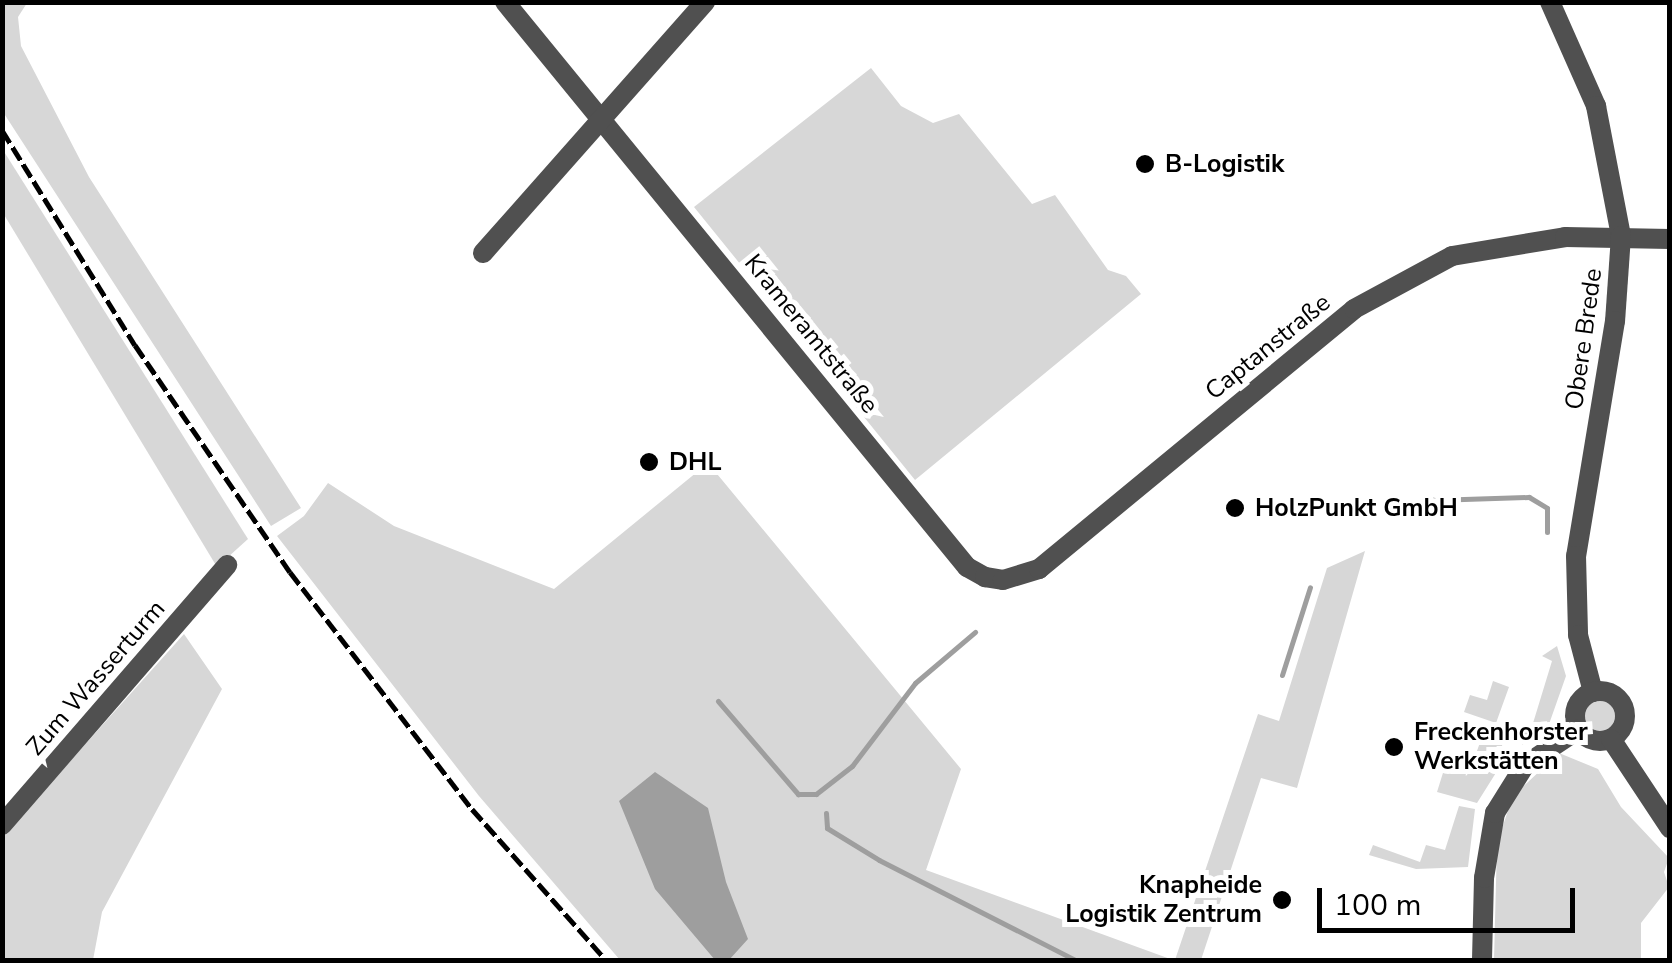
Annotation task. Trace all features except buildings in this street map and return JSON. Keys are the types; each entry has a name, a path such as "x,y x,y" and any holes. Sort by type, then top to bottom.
{"street":[{"name":"Krameramtstraße","path":"505,2 967,568 985,577"},
{"path":"483,253 704,2"},
{"name":"Obere Brede","path":"1550,2 1596,106 1621,236 1615,322 1576,556 1578,635 1593,692"},
{"name":"Captanstraße","path":"985,577 1004,580 1040,568 1354,309 1452,256 1506,242 1621,236 1670,238"},
{"name":"Zum Wasserturm","path":"2,825 227,564"},
{"path":"1593,692 1610,692 1625,708 1623,728 1611,739 1590,739 1579,729 1577,707 1593,692"},
{"path":"1482,960 1485,863 1495,812 1526,765 1579,729"},
{"path":"1611,739 1670,828"}],"shaded area":[{"path":"2,3 27,3 18,17 21,46 89,177 301,508 271,526 3,112"},
{"path":"871,68 901,106 933,123 959,114 1032,204 1055,195 1108,270 1126,276 1141,294 915,480 694,207"},
{"path":"3,150 248,539 217,567 3,213"},
{"path":"708,463 961,769 926,870 1173,960 620,960 479,796 277,536 304,516 328,483 394,526 554,589"},
{"path":"1365,551 1297,788 1261,778 1201,960 1175,960 1258,714 1279,721 1327,568"},
{"path":"184,634 222,689 102,912 93,960 3,960 3,836"},
{"path":"1557,646 1566,676 1548,727 1522,745 1520,730 1530,733 1552,661 1542,656"},
{"path":"1493,681 1509,687 1496,723 1464,712 1470,695 1487,700"},
{"path":"1600,701 1611,705 1615,716 1611,727 1600,731 1589,727 1585,716 1589,705"},
{"path":"1483,734 1501,737 1504,760 1477,803 1437,792 1447,760 1472,765"},
{"path":"1559,753 1598,769 1621,807 1669,858 1664,872 1669,887 1641,923 1641,960 1494,960 1497,843 1513,796"},
{"path":"655,772 708,808 726,882 748,939 729,960 715,960 655,889 619,801"},
{"path":"1459,806 1475,809 1468,867 1416,869 1369,855 1373,845 1420,862 1426,845 1445,850"}],"waterway":[{"path":"1427,510 1433,500 1529,497 1547,508 1547,532"},
{"path":"1282,675 1310,587"},
{"path":"718,701 798,794 816,794 852,766 915,683 975,632"},
{"path":"826,813 827,828 879,860 1075,960"}],"railway":[{"path":"2,130 135,345 290,572 472,809 606,960"}],"place":[{"name":"B-Logistik","path":"1145,164"},
{"name":"DHL","path":"649,462"},
{"name":"HolzPunkt GmbH","path":"1235,508"},
{"name":"Freckenhorster Werkstätten","path":"1394,747"},
{"name":"Knapheide Logistik Zentrum","path":"1282,900"}]}
